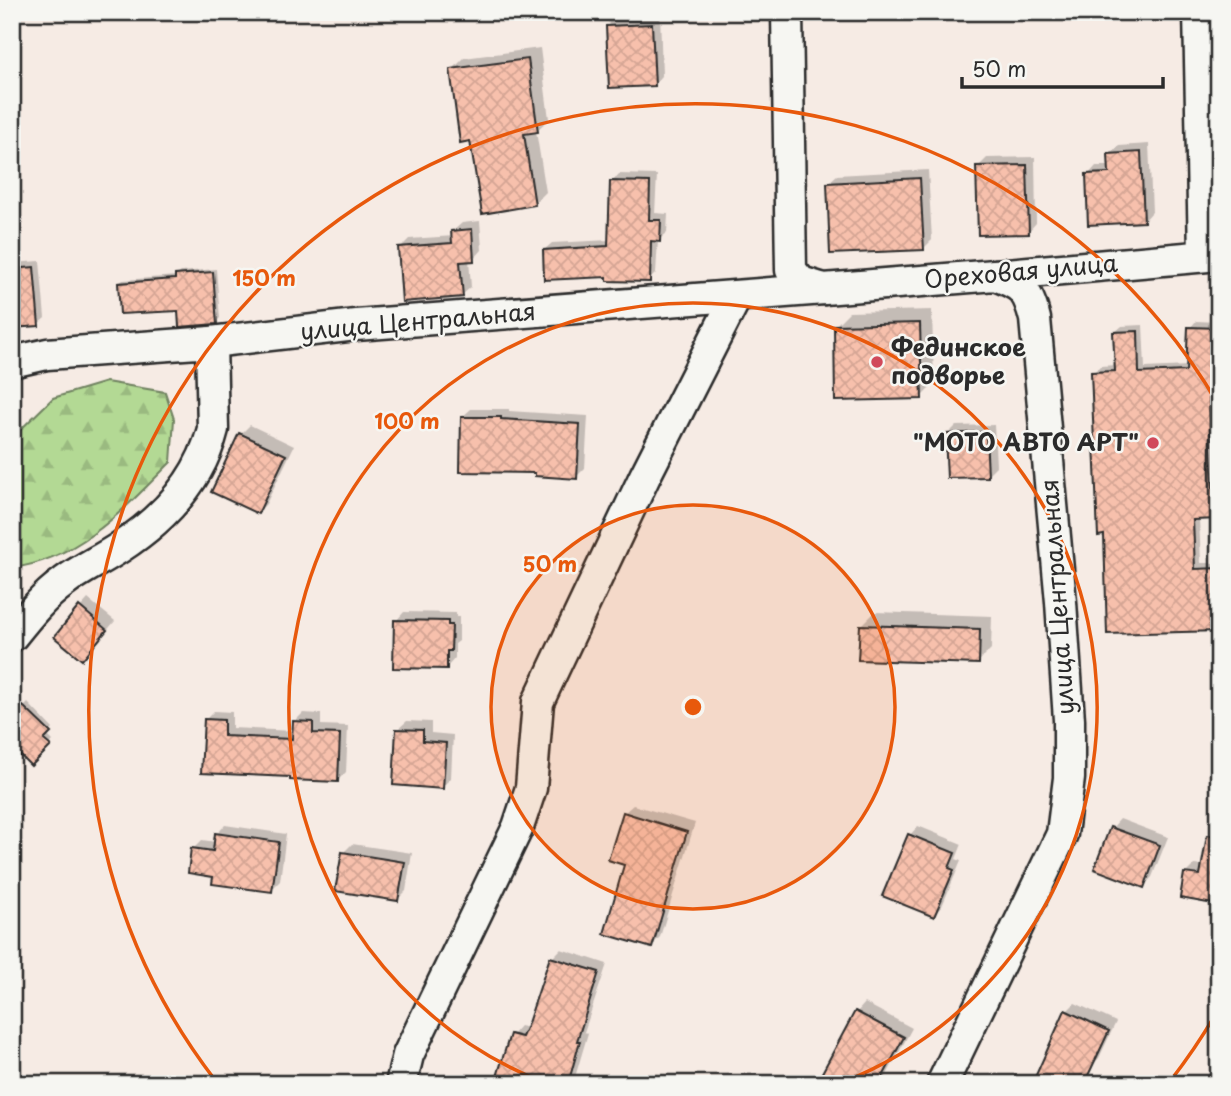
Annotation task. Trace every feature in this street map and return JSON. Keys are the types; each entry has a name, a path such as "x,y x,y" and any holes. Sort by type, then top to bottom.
{"street":[{"path":"787,12 791,270 801,282 824,289"},
{"path":"1199,12 1211,255"},
{"name":"Ореховая улица","path":"824,289 1211,255"},
{"name":"улица Центральная","path":"942,1084 1062,834 1069,778 1069,720 1061,602 1034,319 1030,301 1020,284 995,275"},
{"name":"улица Центральная","path":"12,362 47,354 211,342 356,326 824,289"},
{"path":"401,1084 408,1055 518,827 531,788 538,702 645,477 736,297"},
{"path":"12,636 40,601 54,589 143,530 166,512 184,489 210,443 213,429 211,342"}],"green space":[{"path":"106,382 165,392 174,419 171,462 119,513 80,543 36,563 12,568 12,438 53,398"}],"building":[{"path":"652,24 655,86 609,88 606,26"},
{"path":"528,59 538,132 524,134 535,205 482,214 470,141 460,143 450,69"},
{"path":"1141,152 1144,222 1088,225 1086,174 1109,173 1108,154"},
{"path":"1027,165 1029,234 978,235 976,166"},
{"path":"920,178 924,250 830,254 827,183"},
{"path":"610,181 650,182 649,220 661,220 660,242 651,241 650,282 607,281 607,277 544,280 543,250 608,246"},
{"path":"472,229 474,261 460,262 463,297 402,302 398,247 452,243 451,231"},
{"path":"34,267 39,326 12,328 12,269"},
{"path":"213,272 217,324 179,327 178,311 120,314 118,283 175,279 175,275"},
{"name":"Фединское подворье","path":"920,323 922,399 835,401 834,325"},
{"name":"\"МОТО АВТО АРТ\"","path":"1188,327 1219,328 1219,370 1208,369 1213,495 1219,495 1219,519 1193,520 1195,569 1219,568 1219,631 1107,634 1104,535 1098,536 1091,372 1115,371 1113,332 1138,331 1139,373 1186,371"},
{"path":"461,417 501,417 580,424 577,479 535,476 535,473 460,472"},
{"path":"986,432 988,477 947,478 945,434"},
{"path":"239,433 286,455 258,514 211,492"},
{"path":"79,606 107,630 82,660 54,637"},
{"path":"394,620 448,621 448,625 452,625 447,669 393,668"},
{"path":"860,625 980,629 979,664 858,660"},
{"path":"23,706 51,733 44,740 51,746 31,766 12,747 12,716"},
{"path":"204,719 224,720 224,736 292,739 293,721 313,722 313,733 340,734 338,782 201,773"},
{"path":"396,729 423,730 423,741 446,743 443,789 393,785"},
{"path":"623,812 687,832 652,948 604,934 624,865 608,860"},
{"path":"1110,827 1160,845 1144,888 1094,869"},
{"path":"215,833 279,842 272,892 212,884 213,877 188,873 191,848 213,851"},
{"path":"908,834 955,853 949,868 954,870 934,917 882,896"},
{"path":"1207,835 1219,836 1219,905 1180,898 1184,873 1200,875"},
{"path":"342,852 405,862 398,901 335,891"},
{"path":"550,957 599,972 577,1041 580,1041 568,1084 509,1084 496,1080 510,1034 522,1037 527,1026"},
{"path":"1065,1010 1109,1031 1084,1084 1032,1084"},
{"path":"855,1011 904,1037 879,1084 816,1084"}],"place":[{"name":"Фединское подворье","path":"877,362"},
{"name":"\"МОТО АВТО АРТ\"","path":"1153,443"}]}
